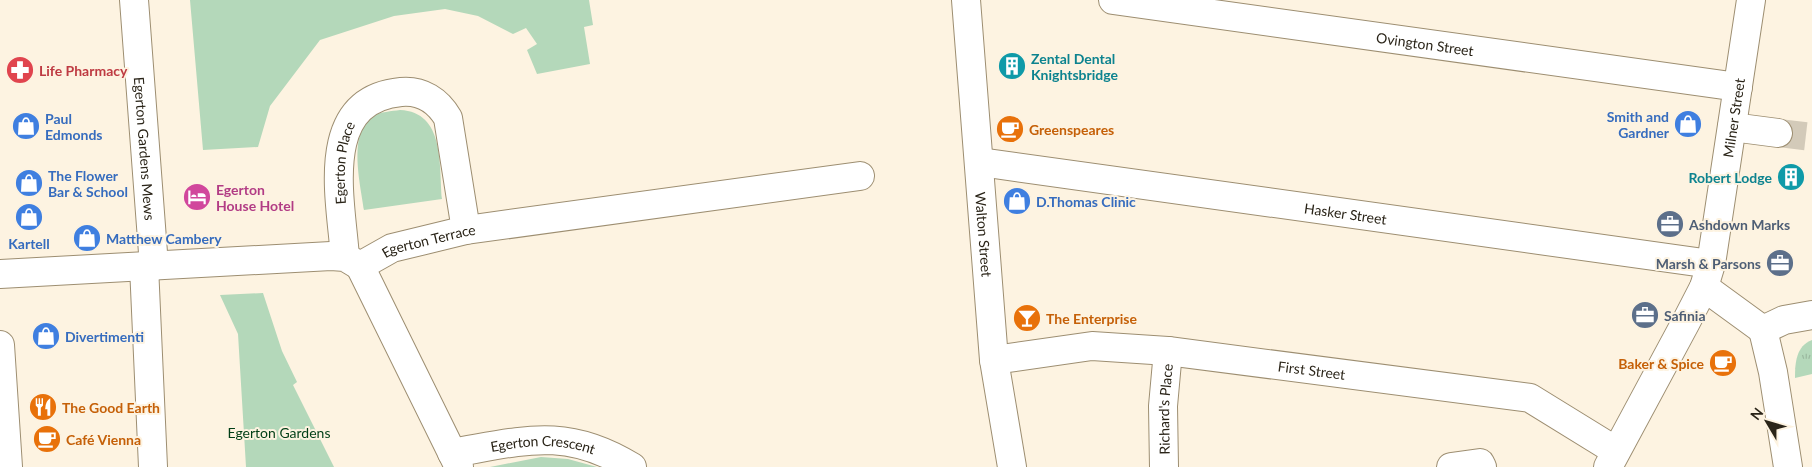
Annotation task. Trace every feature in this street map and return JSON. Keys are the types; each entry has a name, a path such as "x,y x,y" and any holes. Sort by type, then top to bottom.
{"main road":[{"name":"Egerton Gardens Mews","path":"134,0 149,266"},
{"name":"Walton Street","path":"966,0 994,360 1012,467"},
{"name":"Ovington Street","path":"1113,0 1738,87"},
{"name":"Milner Street","path":"1612,459 1707,276 1751,0"},
{"name":"Egerton Place","path":"352,262 338,158 343,137 352,117 367,102 384,94 403,91 424,95 440,105 448,118 466,230"},
{"path":"1732,127 1778,133"},
{"name":"Hasker Street","path":"980,162 1707,276"},
{"name":"Egerton Terrace","path":"352,262 392,248 466,230 860,176"},
{"path":"0,274 331,256 352,262 455,460"},
{"path":"149,266 153,467"},
{"path":"1707,276 1763,330 1773,372 1788,467"},
{"path":"1763,330 1784,320 1812,315"},
{"path":"0,345 8,467"},
{"name":"First Street","path":"994,360 1092,346 1168,351 1530,398 1612,459"},
{"name":"Richard's Place","path":"1164,467 1163,406 1168,351"},
{"name":"Egerton Crescent","path":"455,460 514,440 569,440 598,448 632,467"},
{"path":"1451,467 1480,463 1482,467"}],"green space":[{"path":"190,0 589,0 593,25 584,27 590,64 537,74 527,50 537,44 526,28 513,34 478,16 445,9 394,16 320,40 270,106 258,147 203,150"},
{"path":"400,110 415,113 425,120 432,130 437,142 442,199 364,210 358,160 360,134 365,124 373,116"},
{"name":"Egerton Gardens","path":"263,293 282,351 297,382 293,385 334,467 246,467 238,334 220,295"},
{"path":"1812,340 1812,374 1795,378 1796,361 1800,351 1803,346"},
{"path":"541,457 568,459 597,467 490,467"}],"tunnel":[{"path":"1778,133 1812,137"}],"place":[{"name":"Zental Dental Knightsbridge","path":"1012,66"},
{"name":"Life Pharmacy","path":"20,70"},
{"name":"Smith and Gardner","path":"1688,124"},
{"name":"Paul Edmonds","path":"26,126"},
{"name":"Greenspeares","path":"1010,129"},
{"name":"Robert Lodge","path":"1791,177"},
{"name":"The Flower Bar & School","path":"29,183"},
{"name":"Egerton House Hotel","path":"197,197"},
{"name":"D.Thomas Clinic","path":"1017,201"},
{"name":"Kartell","path":"29,217"},
{"name":"Ashdown Marks","path":"1670,224"},
{"name":"Matthew Cambery","path":"87,238"},
{"name":"Marsh & Parsons","path":"1780,263"},
{"name":"Safinia","path":"1645,315"},
{"name":"The Enterprise","path":"1027,318"},
{"name":"Divertimenti","path":"46,336"},
{"name":"Baker & Spice","path":"1723,363"},
{"name":"The Good Earth","path":"43,407"},
{"name":"Café Vienna","path":"47,439"}]}
